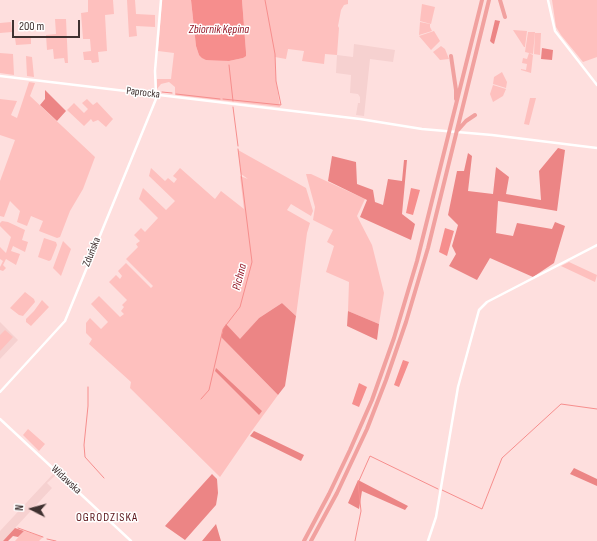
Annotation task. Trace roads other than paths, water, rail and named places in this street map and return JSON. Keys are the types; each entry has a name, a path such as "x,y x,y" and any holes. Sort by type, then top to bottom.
{"highway":[{"path":"304,541 329,494 366,415 389,352 416,266 482,0"},
{"path":"311,541 355,456 375,410 394,359 421,273 489,0"},
{"path":"500,0 505,17"},
{"path":"451,56 456,90 456,108"},
{"path":"455,138 463,123 475,115"}],"street":[{"name":"Zduńska","path":"0,392 65,321 157,94 155,71 160,0"},
{"path":"548,0 555,31 597,85"},
{"name":"Paprocka","path":"0,76 360,119 422,130 504,136 597,148"},
{"path":"428,541 436,517 458,387 479,310 487,302 597,245"},
{"name":"Widawska","path":"0,419 131,541"}],"water":[{"name":"Zbiornik Kępina","path":"191,0 242,0 246,56 229,61 206,60 199,55 196,46"},
{"path":"411,188 420,190 413,215 406,213"},
{"path":"445,228 454,231 447,256 439,252"},
{"path":"403,360 409,362 399,387 394,385"},
{"path":"359,383 367,387 359,407 352,404"}],"waterway":[{"path":"223,99 281,105 276,81 275,54 265,0"},
{"path":"229,65 233,101"},
{"path":"162,92 172,93"},
{"path":"176,94 220,99"},
{"name":"Pichna","path":"233,107 238,146"},
{"name":"Pichna","path":"201,399 209,390 223,329 240,307 252,262 238,149"},
{"path":"88,387 88,406 84,445 85,457 104,478"},
{"path":"442,490 482,509 502,458 561,404 597,409"},
{"path":"355,541 361,511 358,483 370,456 438,489"},
{"path":"18,528 43,537"},
{"path":"47,539 56,541"}],"district":[{"name":"OGRODZISKA","path":"107,518"}]}
